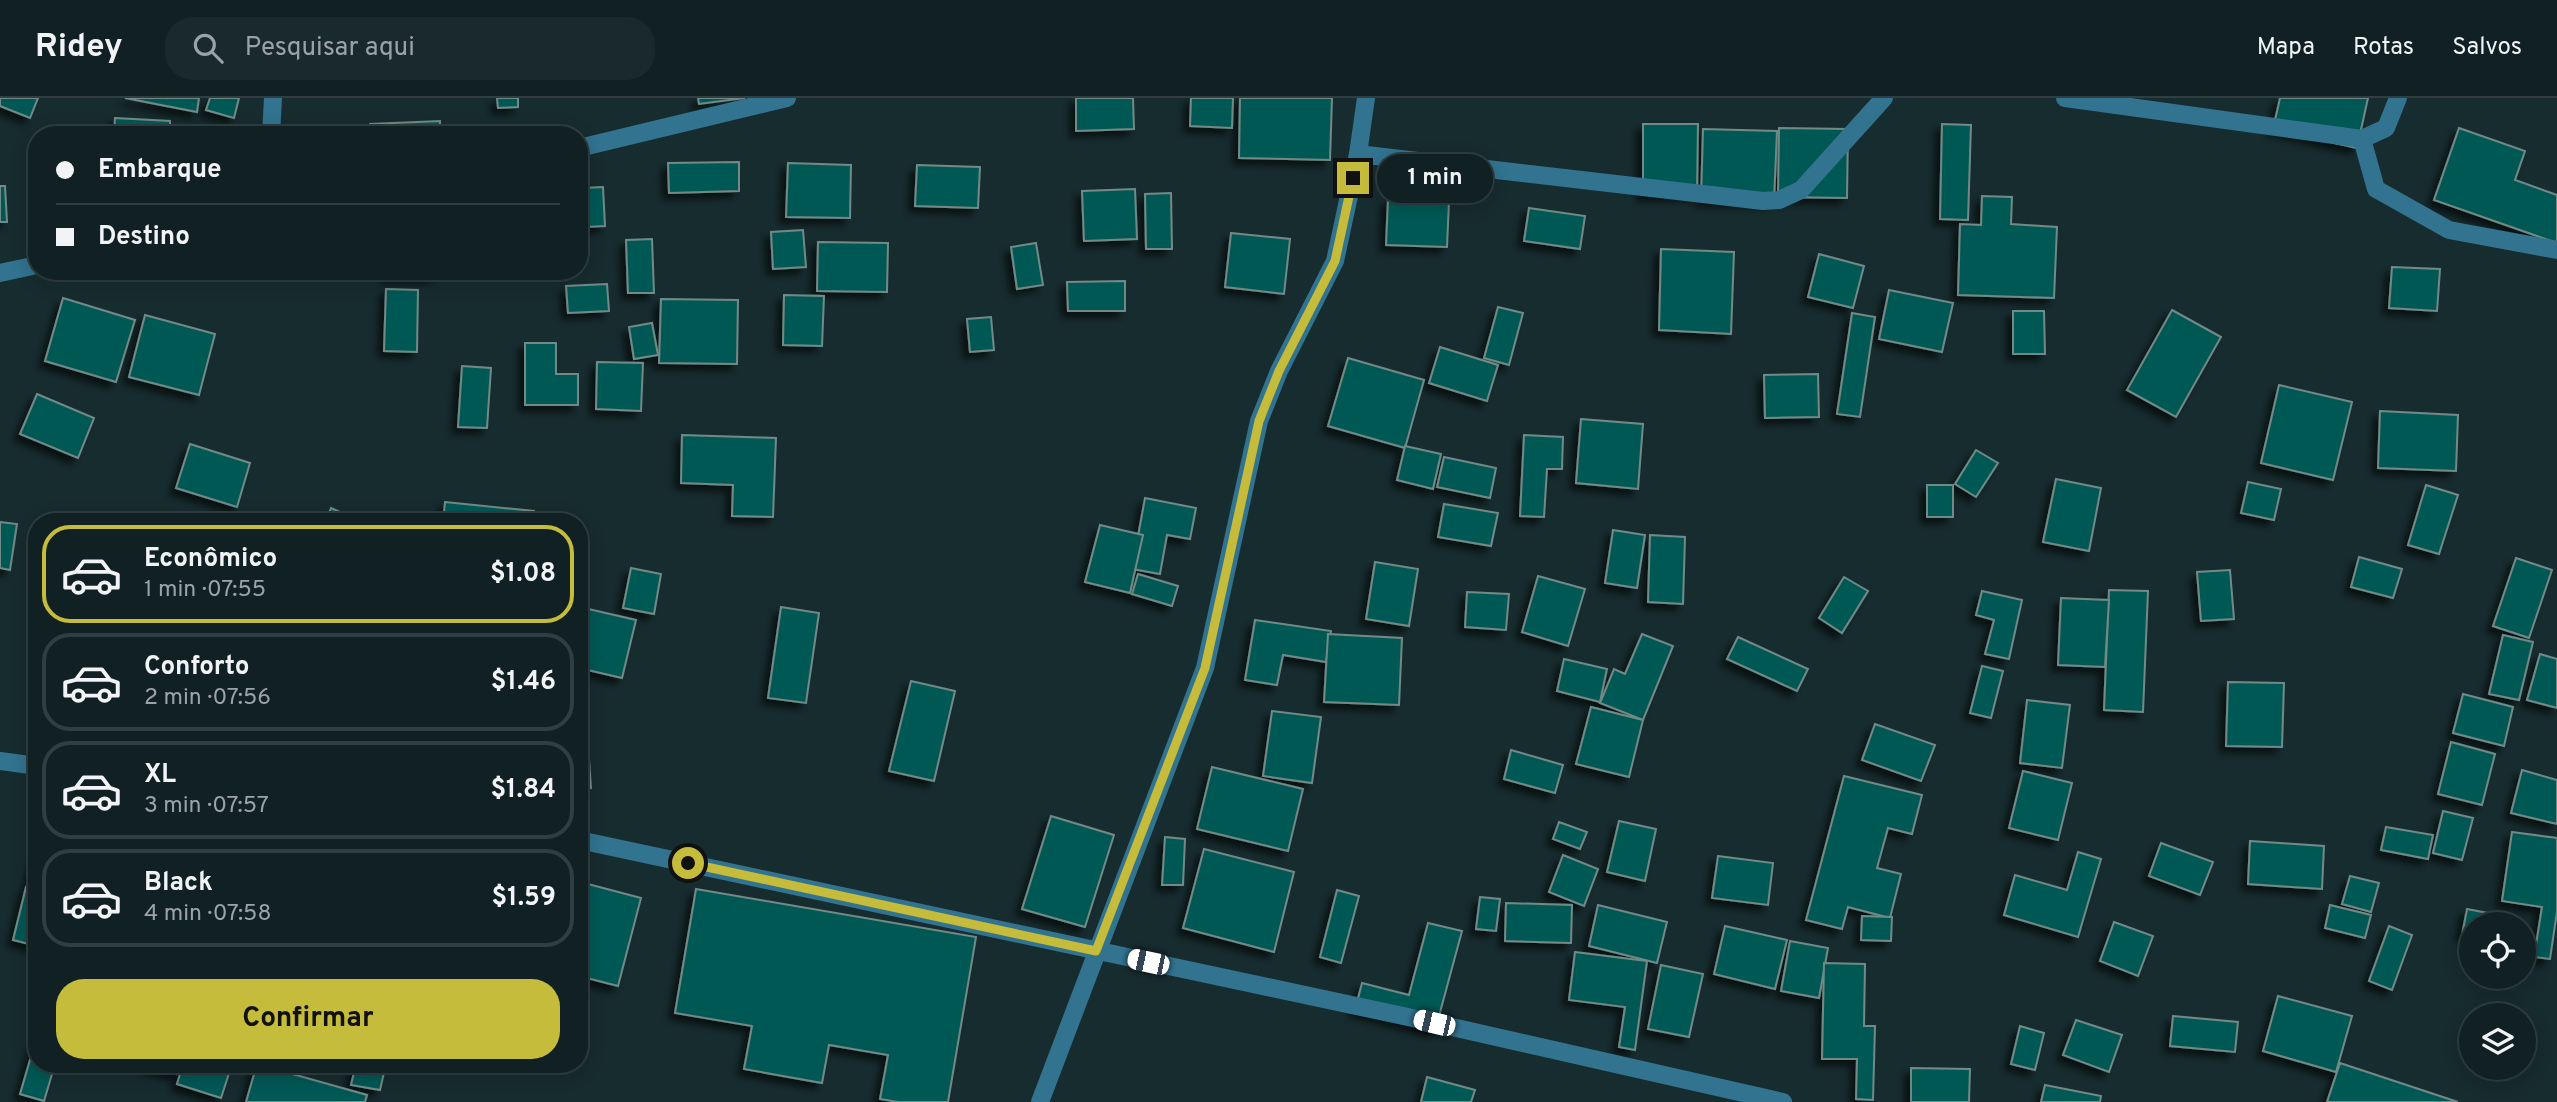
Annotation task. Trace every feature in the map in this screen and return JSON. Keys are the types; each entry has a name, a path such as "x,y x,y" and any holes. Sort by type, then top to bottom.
{"street":[{"path":"272,126 274,98"},
{"path":"588,146 787,98"},
{"path":"1040,1102 1205,668 1259,421 1279,371 1335,261 1358,154 1366,98"},
{"path":"1358,154 1763,201 1779,200 1801,190 1884,98"},
{"path":"2066,98 2362,139 2386,128 2398,98"},
{"path":"2362,139 2376,189 2449,230 2557,250"},
{"path":"0,272 28,267"},
{"path":"0,761 28,765"},
{"path":"588,842 1408,1017 1783,1102"}],"building":[{"path":"0,98 38,98 30,118 0,106"},
{"path":"125,98 199,98 197,112"},
{"path":"210,98 239,98 234,118 206,110"},
{"path":"497,98 518,98 518,107 498,108"},
{"path":"698,98 745,98 699,104"},
{"path":"1076,98 1133,98 1134,129 1076,131"},
{"path":"1191,98 1233,98 1232,128 1190,126"},
{"path":"1240,98 1332,98 1330,160 1239,158"},
{"path":"2280,98 2368,98 2357,148 2273,129"},
{"path":"115,118 170,121 170,126 115,126"},
{"path":"440,121 440,126 370,124"},
{"path":"1643,124 1698,124 1697,195 1643,195"},
{"path":"1942,124 1971,125 1968,220 1940,219"},
{"path":"1779,128 1848,129 1847,198 1778,197"},
{"path":"2459,128 2525,151 2515,180 2557,195 2557,243 2434,200"},
{"path":"1703,129 1777,131 1774,202 1701,200"},
{"path":"739,162 739,191 669,193 668,163"},
{"path":"788,163 851,165 850,218 786,217"},
{"path":"917,165 980,167 978,208 915,206"},
{"path":"0,186 5,186 7,222 0,222"},
{"path":"603,187 605,226 588,227 588,188"},
{"path":"1135,189 1137,239 1084,241 1082,191"},
{"path":"1171,193 1172,249 1146,249 1145,194"},
{"path":"1982,196 2012,197 2011,224 2057,227 2054,298 1958,295 1960,224 1981,225"},
{"path":"1388,199 1449,201 1447,247 1386,245"},
{"path":"1529,208 1585,216 1580,249 1524,241"},
{"path":"803,230 806,267 773,269 771,232"},
{"path":"1231,233 1290,239 1284,294 1225,287"},
{"path":"652,239 654,293 628,293 626,240"},
{"path":"818,242 888,243 887,292 817,291"},
{"path":"1036,243 1043,285 1017,289 1011,247"},
{"path":"1661,249 1734,252 1731,334 1659,330"},
{"path":"1819,254 1864,266 1853,308 1808,297"},
{"path":"2392,267 2440,269 2437,311 2389,308"},
{"path":"1125,281 1125,311 1068,311 1067,282"},
{"path":"607,284 609,311 568,313 566,286"},
{"path":"386,289 418,290 417,352 384,351"},
{"path":"1889,290 1953,303 1942,352 1879,339"},
{"path":"784,295 824,296 822,346 783,345"},
{"path":"63,298 135,320 116,382 45,361"},
{"path":"661,299 738,300 737,364 659,363"},
{"path":"1498,307 1523,313 1509,365 1484,358"},
{"path":"2172,310 2221,337 2176,417 2127,390"},
{"path":"2013,311 2044,311 2045,354 2013,354"},
{"path":"1852,313 1875,317 1860,417 1837,414"},
{"path":"145,315 215,334 199,395 129,377"},
{"path":"991,317 994,350 970,352 967,319"},
{"path":"652,323 658,355 634,359 629,327"},
{"path":"525,343 556,343 556,374 578,374 578,405 525,405"},
{"path":"1440,347 1498,365 1487,401 1429,383"},
{"path":"1348,358 1424,380 1405,448 1328,426"},
{"path":"597,362 643,363 641,411 596,409"},
{"path":"462,366 491,368 487,428 458,427"},
{"path":"1818,374 1819,417 1765,418 1764,375"},
{"path":"2279,385 2352,402 2333,480 2261,463"},
{"path":"37,394 94,418 78,458 20,434"},
{"path":"2380,411 2458,415 2456,471 2378,468"},
{"path":"1581,419 1643,424 1638,489 1576,483"},
{"path":"682,435 776,438 773,517 732,516 733,485 681,483"},
{"path":"1524,435 1563,437 1562,469 1547,469 1544,517 1520,516"},
{"path":"190,444 250,463 237,507 176,488"},
{"path":"1405,446 1441,454 1433,489 1397,480"},
{"path":"1976,450 1998,463 1976,497 1955,484"},
{"path":"1444,457 1496,468 1490,498 1437,487"},
{"path":"2056,479 2101,488 2089,551 2043,542"},
{"path":"2248,482 2281,489 2274,520 2241,513"},
{"path":"1927,485 1953,485 1953,517 1927,517"},
{"path":"2426,485 2458,495 2439,554 2408,545"},
{"path":"1145,498 1196,508 1190,539 1167,535 1160,574 1132,569"},
{"path":"445,502 534,511 534,513 444,513"},
{"path":"1444,504 1498,513 1491,546 1438,537"},
{"path":"331,508 342,513 329,513"},
{"path":"0,522 17,524 10,570 0,568"},
{"path":"1100,525 1143,535 1130,593 1085,582"},
{"path":"1613,530 1645,535 1637,588 1605,583"},
{"path":"1650,535 1685,537 1683,604 1648,602"},
{"path":"2359,557 2402,569 2393,598 2351,587"},
{"path":"2516,558 2552,570 2529,638 2493,626"},
{"path":"1375,562 1418,569 1409,626 1366,619"},
{"path":"631,568 661,574 654,614 623,608"},
{"path":"2230,570 2234,619 2201,621 2197,572"},
{"path":"1138,574 1178,586 1172,606 1132,594"},
{"path":"1538,576 1585,589 1568,646 1522,632"},
{"path":"1844,577 1868,591 1842,633 1819,618"},
{"path":"2109,590 2148,591 2143,712 2104,710"},
{"path":"1982,591 2022,600 2009,659 1985,654 1994,620 1976,615"},
{"path":"1467,592 1509,594 1506,630 1465,627"},
{"path":"2061,598 2109,600 2105,667 2058,665"},
{"path":"781,607 819,613 806,703 768,698"},
{"path":"588,609 636,620 622,678 588,670"},
{"path":"1255,620 1331,631 1326,662 1283,655 1277,685 1245,680"},
{"path":"1328,634 1402,638 1399,705 1324,702"},
{"path":"1642,634 1673,646 1643,720 1600,703 1614,669 1625,674"},
{"path":"2503,635 2533,642 2519,700 2489,694"},
{"path":"1738,637 1808,669 1797,691 1727,659"},
{"path":"2540,654 2557,659 2557,708 2527,700"},
{"path":"1564,659 1607,669 1600,702 1557,691"},
{"path":"1982,666 2003,671 1991,718 1970,713"},
{"path":"911,681 955,691 934,781 889,771"},
{"path":"2228,682 2284,683 2282,747 2226,746"},
{"path":"2463,694 2513,707 2504,746 2453,733"},
{"path":"2027,700 2070,705 2062,768 2020,763"},
{"path":"1591,707 1643,720 1629,777 1576,764"},
{"path":"1272,711 1321,717 1312,783 1263,776"},
{"path":"1875,724 1935,745 1921,781 1862,760"},
{"path":"2451,742 2495,754 2482,805 2438,794"},
{"path":"1511,750 1563,765 1555,793 1504,779"},
{"path":"588,759 589,759 591,788 588,788"},
{"path":"1212,767 1303,789 1288,851 1197,829"},
{"path":"2522,770 2557,780 2557,824 2511,813"},
{"path":"2023,771 2072,783 2058,840 2009,828"},
{"path":"1844,776 1922,795 1912,834 1888,828 1877,868 1901,874 1890,918 1848,907 1842,929 1806,920"},
{"path":"2443,811 2473,818 2462,860 2433,853"},
{"path":"1051,816 1114,835 1085,927 1022,909"},
{"path":"1619,821 1656,829 1645,881 1607,872"},
{"path":"1559,822 1587,832 1580,849 1553,839"},
{"path":"2386,827 2433,835 2428,859 2381,850"},
{"path":"2512,832 2557,838 2557,912 2550,959 2536,957 2542,907 2502,901"},
{"path":"1165,837 1185,839 1183,885 1162,885"},
{"path":"2250,841 2324,846 2322,889 2248,884"},
{"path":"2161,843 2213,862 2200,895 2149,876"},
{"path":"1204,849 1294,872 1274,952 1183,928"},
{"path":"2078,852 2101,859 2078,937 2004,915 2015,875 2067,890"},
{"path":"1563,855 1598,869 1584,906 1549,892"},
{"path":"1718,856 1773,863 1768,905 1712,898"},
{"path":"2350,876 2379,883 2371,912 2342,904"},
{"path":"588,884 641,898 618,986 588,978"},
{"path":"26,887 28,887 28,944 13,940"},
{"path":"696,889 976,937 948,1102 898,1102 880,1099 888,1055 829,1045 822,1083 744,1069 752,1026 675,1013"},
{"path":"1337,890 1359,896 1341,963 1320,957"},
{"path":"1480,897 1500,899 1496,931 1476,929"},
{"path":"1506,903 1572,905 1571,943 1505,941"},
{"path":"1598,905 1667,922 1657,963 1589,946"},
{"path":"2330,905 2371,915 2365,938 2325,928"},
{"path":"1862,916 1892,917 1891,941 1861,940"},
{"path":"2114,922 2153,936 2138,976 2100,961"},
{"path":"1428,923 1462,931 1435,1031 1355,1010 1362,983 1409,995"},
{"path":"1725,926 1787,940 1775,989 1714,974"},
{"path":"2389,926 2412,935 2392,990 2369,981"},
{"path":"1790,941 1828,948 1819,998 1781,991"},
{"path":"1575,952 1647,961 1635,1050 1619,1047 1625,1007 1569,1000"},
{"path":"1824,963 1865,964 1864,1026 1875,1026 1873,1100 1856,1099 1857,1059 1822,1059"},
{"path":"1661,965 1703,974 1689,1037 1648,1029"},
{"path":"2278,996 2352,1016 2336,1072 2263,1051"},
{"path":"2173,1016 2238,1022 2235,1052 2170,1046"},
{"path":"2076,1020 2122,1035 2109,1072 2063,1055"},
{"path":"2020,1026 2044,1033 2035,1070 2011,1064"},
{"path":"2340,1063 2458,1102 2327,1102"},
{"path":"28,1067 28,1073 52,1073 44,1101 20,1094"},
{"path":"1911,1068 1970,1069 1969,1102 1911,1102"},
{"path":"180,1073 229,1073 221,1098 177,1084"},
{"path":"254,1073 289,1073 367,1095 365,1102 246,1102"},
{"path":"354,1073 384,1073 380,1090 351,1085"},
{"path":"1427,1077 1475,1090 1471,1102 1421,1102"},
{"path":"2045,1085 2101,1096 2100,1102 2041,1102"}],"route":[{"path":"688,863 1096,951 1205,668 1259,421 1279,371 1335,261 1353,178"}]}
